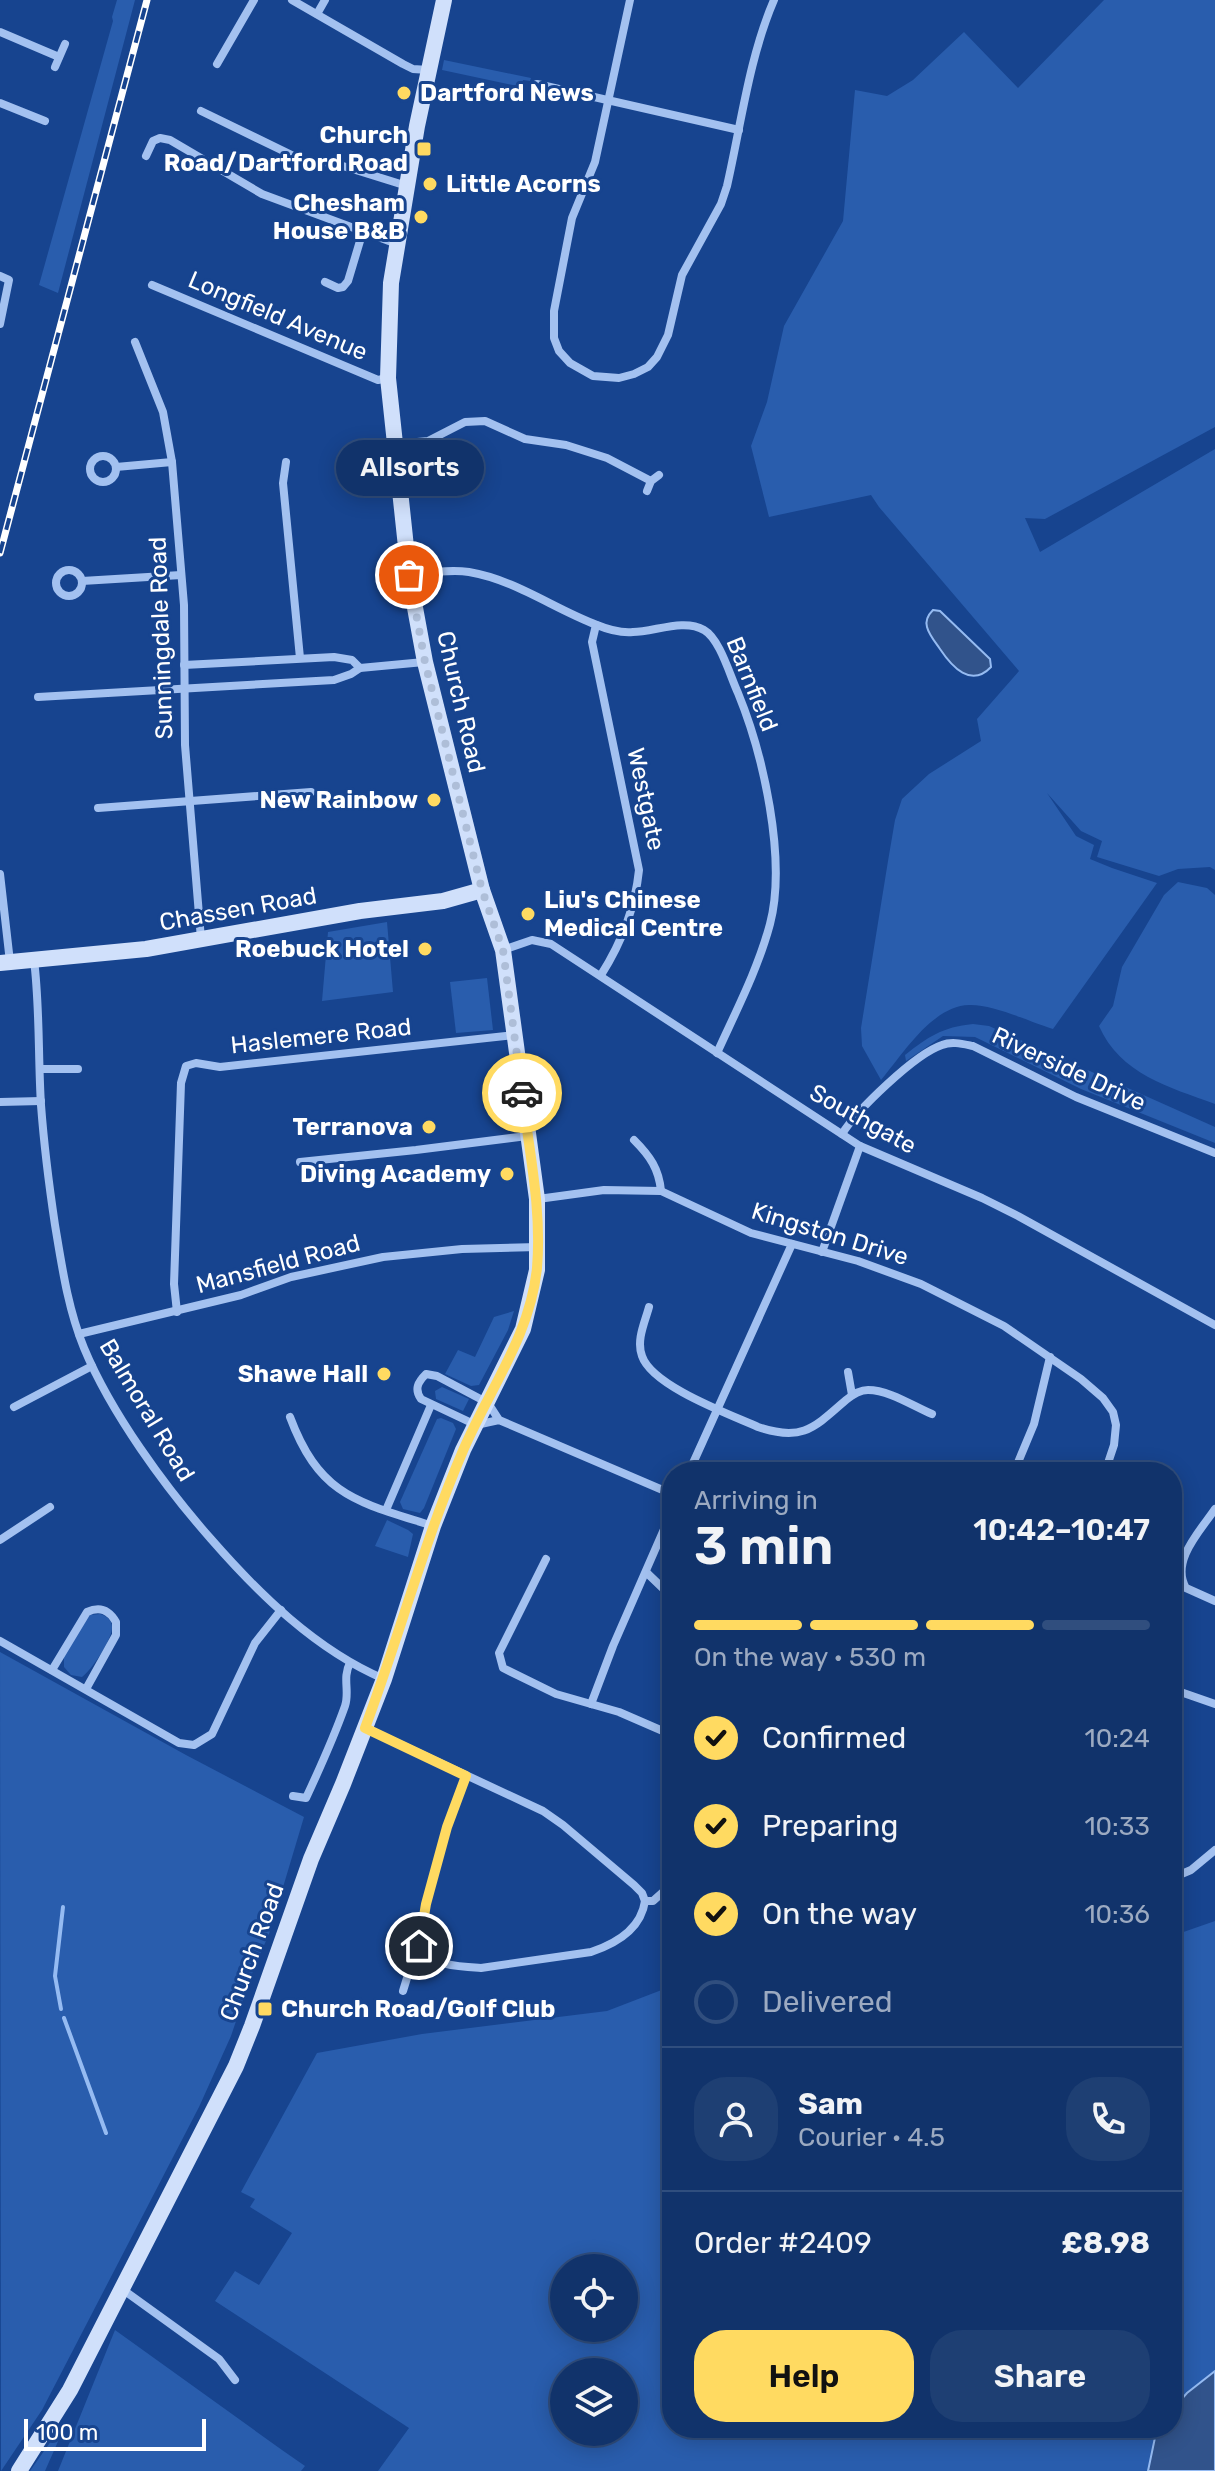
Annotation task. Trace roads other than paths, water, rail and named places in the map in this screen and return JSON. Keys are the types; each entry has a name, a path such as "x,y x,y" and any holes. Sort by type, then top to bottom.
{"main road":[{"name":"Church Road","path":"19,2471 70,2390 236,2066 311,1859 384,1679 433,1526 463,1450 523,1329 537,1270 537,1199 503,950 482,890 425,662 409,575 388,378 391,283 428,70 444,0"},
{"name":"Chassen Road","path":"5,962 136,951 360,911 443,901 482,890"}],"street":[{"path":"217,64 254,0"},
{"path":"292,0 403,64 413,69 428,70"},
{"path":"317,14 325,0"},
{"path":"630,0 595,162 572,218 554,311 554,338 559,351 577,368 593,376 619,378 641,371 657,357 668,335 682,275 721,204 727,186 756,55 774,0"},
{"path":"0,32 59,57"},
{"path":"55,67 65,44"},
{"path":"537,84 739,130"},
{"path":"0,103 45,121"},
{"path":"201,111 304,161 330,162 407,186"},
{"path":"146,156 153,141 160,138 170,140 254,191 398,244"},
{"path":"325,282 338,288 348,281 363,231"},
{"path":"0,324 4,278"},
{"name":"Longfield Avenue","path":"152,285 378,380 388,378"},
{"name":"Sunningdale Road","path":"135,342 163,412 172,462 181,575 185,745 201,939"},
{"path":"395,444 428,441 465,422 485,421 525,439 566,445 655,478 647,491"},
{"path":"116,467 172,462"},
{"path":"286,462 283,483 300,658"},
{"name":"Barnfield","path":"409,575 450,570 496,578 596,625 618,632 686,626 699,627 715,638 755,746 776,848 776,883 770,922 758,961 717,1053"},
{"path":"82,581 181,575"},
{"name":"Westgate","path":"596,625 592,642 639,870 636,896 626,928 601,975"},
{"path":"184,665 334,657 352,660 360,668"},
{"path":"38,697 334,680 360,668 425,662"},
{"path":"98,808 311,792"},
{"path":"0,874 5,962"},
{"name":"Southgate","path":"503,950 532,940 543,941 601,975 860,1146 1018,1216 1215,1325"},
{"name":"Balmoral Road","path":"34,960 47,1170 61,1266 79,1334 92,1366 130,1430 177,1499 223,1553 281,1610 350,1663 384,1679"},
{"name":"Haslemere Road","path":"177,1312 174,1284 180,1099 186,1066 196,1063 214,1067 233,1066 516,1035"},
{"name":"Riverside Drive","path":"842,1134 852,1118 871,1099 925,1054 943,1044 961,1043 1076,1097 1215,1153"},
{"path":"40,1069 78,1069"},
{"path":"0,1102 41,1101"},
{"path":"300,1162 527,1136"},
{"path":"634,1140 651,1158 660,1177 661,1191"},
{"path":"822,1252 860,1146"},
{"name":"Kingston Drive","path":"537,1199 604,1190 661,1191 751,1233 858,1261 921,1284 1004,1326 1103,1398 1113,1412 1116,1425 1108,1462"},
{"path":"694,1462 792,1244"},
{"name":"Mansfield Road","path":"79,1334 241,1295 291,1277 383,1257 462,1249 538,1247"},
{"path":"649,1307 640,1336 642,1356 652,1373 667,1384 766,1430 798,1434 813,1428 852,1395 871,1390 932,1414"},
{"path":"1018,1462 1034,1424 1050,1357"},
{"path":"14,1407 92,1366"},
{"path":"848,1372 852,1395"},
{"path":"499,1420 476,1425 421,1399 417,1386 426,1374 437,1376 488,1403 499,1420 662,1490"},
{"path":"386,1510 431,1405"},
{"path":"290,1417 311,1461 333,1486 350,1496 433,1526"},
{"path":"0,1540 50,1507"},
{"path":"1182,1570 1188,1549 1215,1509"},
{"path":"591,1704 662,1536"},
{"path":"546,1559 499,1653 502,1665 515,1675 556,1694 619,1712 662,1731"},
{"path":"647,1573 662,1587"},
{"path":"1182,1576 1186,1588 1215,1601"},
{"path":"52,1670 82,1618 93,1609 106,1610 116,1622 116,1635 86,1689"},
{"path":"0,1641 179,1743 194,1745 215,1729 255,1643 281,1610"},
{"path":"293,1796 306,1798 317,1775 346,1700 345,1679 350,1663"},
{"path":"1182,1692 1215,1704"},
{"path":"365,1728 520,1799 553,1818 642,1893 645,1901 639,1921 606,1948 591,1952 481,1968 463,1967 425,1955 419,1946 419,1937 426,1904 447,1827 466,1776"},
{"path":"1182,1874 1215,1850"},
{"path":"645,1901 653,1901 662,1893"},
{"path":"403,1991 411,1965 425,1955"},
{"path":"122,2289 193,2338 219,2359 235,2380"}],"waterway":[{"path":"61,2009 55,1976 63,1907"},
{"path":"64,2018 106,2133"}],"railway":[{"path":"0,553 147,0"}],"place":[{"name":"Dartford News","path":"404,93"},
{"name":"Church Road/Dartford Road","path":"424,149"},
{"name":"Little Acorns","path":"430,184"},
{"name":"Chesham House B&B","path":"421,217"},
{"name":"Allsorts","path":"409,575"},
{"name":"New Rainbow","path":"434,800"},
{"name":"Liu's Chinese Medical Centre","path":"528,914"},
{"name":"Roebuck Hotel","path":"425,949"},
{"name":"Terranova","path":"429,1127"},
{"name":"Diving Academy","path":"507,1174"},
{"name":"Shawe Hall","path":"384,1374"},
{"name":"Church Road/Golf Club","path":"265,2009"}]}
